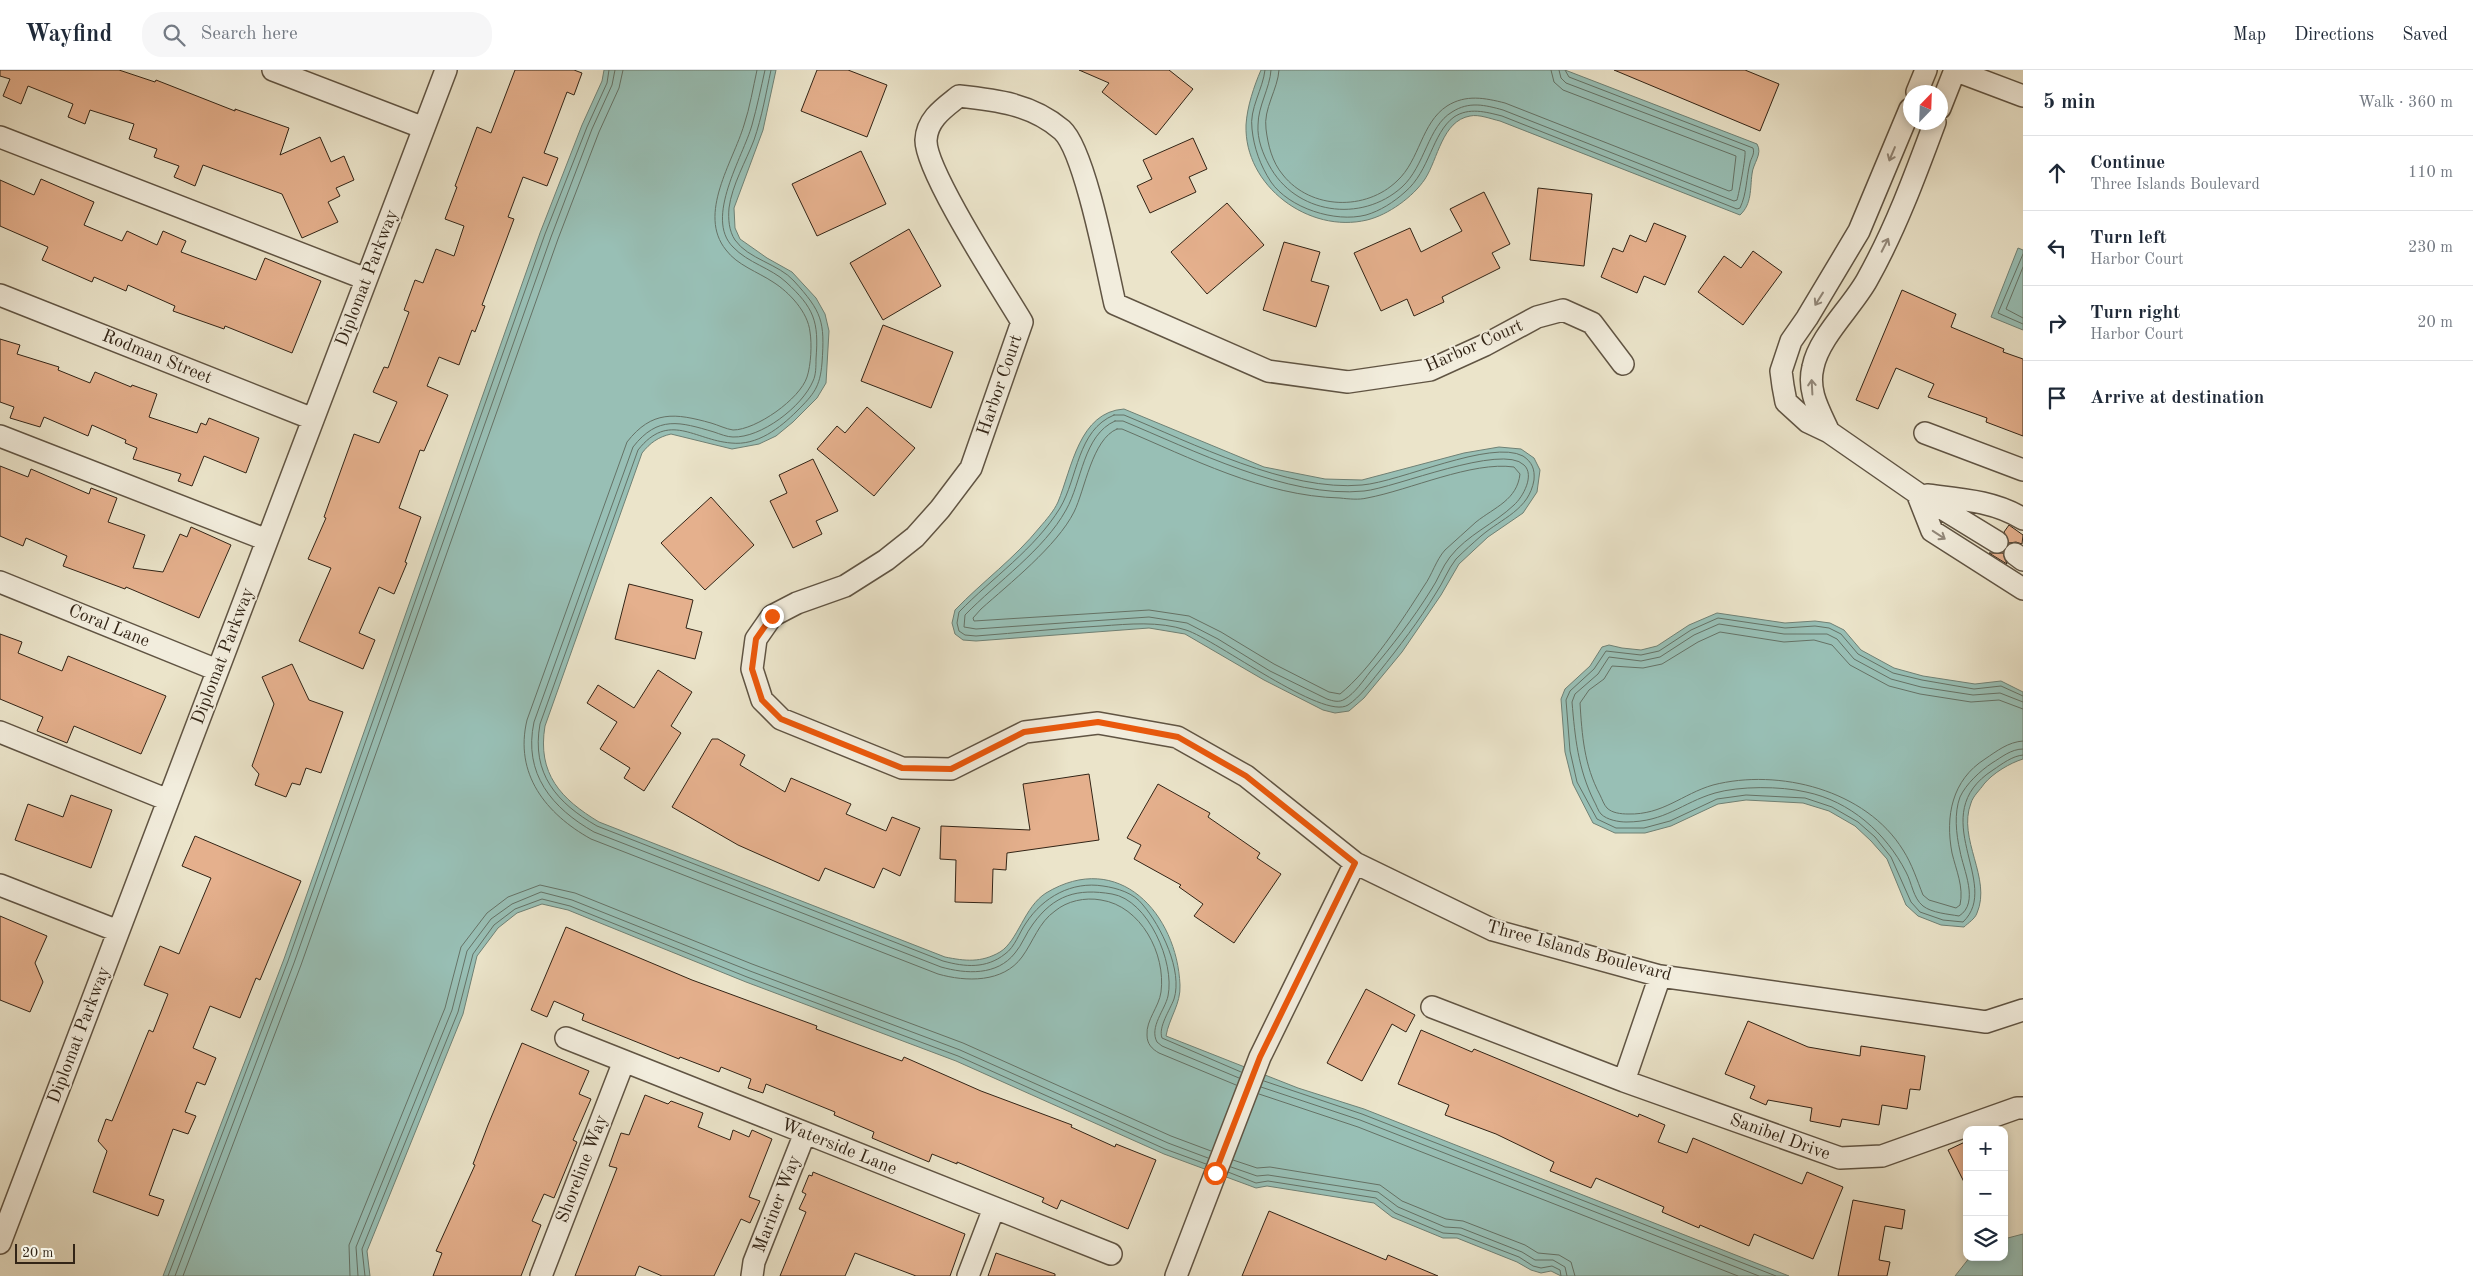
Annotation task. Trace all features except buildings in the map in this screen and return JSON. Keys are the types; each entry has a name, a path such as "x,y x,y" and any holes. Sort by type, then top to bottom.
{"street":[{"path":"273,70 424,128"},
{"name":"Diplomat Parkway","path":"0,1243 446,70"},
{"path":"1920,85 1926,70"},
{"path":"1948,86 1954,70 2023,96"},
{"name":"Harbor Court","path":"1355,863 1246,776 1178,737 1098,722 1024,732 951,769 902,768 781,719 762,700 752,669 756,639 772,616 798,603 845,586 886,560 915,537 940,509 971,468 1022,322 935,172 926,140 934,116 959,96 1005,101 1034,112 1063,131 1080,162 1115,304 1268,371 1348,382 1430,370 1485,345 1537,317 1563,310 1592,323 1622,364"},
{"path":"1903,126 1859,232 1812,310 1790,341 1783,358 1781,371 1786,402 1808,422 1829,432 1917,493 1997,542"},
{"path":"1829,432 1812,396 1813,366 1829,336 1866,282 1891,234 1932,130"},
{"path":"0,137 366,279"},
{"name":"Rodman Street","path":"0,294 313,419"},
{"path":"1924,432 2023,470"},
{"path":"0,436 268,540"},
{"path":"1917,493 1993,505 2011,511 2023,519"},
{"path":"1917,493 1932,531 2023,589"},
{"name":"Coral Lane","path":"0,582 217,670"},
{"path":"0,732 168,800"},
{"path":"1176,1276 1260,1057 1355,863"},
{"name":"Three Islands Boulevard","path":"1355,863 1493,930 1660,976 1986,1022 2023,1010"},
{"path":"0,886 118,931"},
{"path":"1624,1081 1660,976"},
{"name":"Sanibel Drive","path":"1432,1007 1624,1081 1840,1158 1882,1156 2017,1108 2023,1108"},
{"name":"Waterside Lane","path":"566,1038 1111,1254"},
{"name":"Shoreline Way","path":"541,1276 624,1061"},
{"name":"Mariner Way","path":"752,1276 754,1262 805,1133"},
{"path":"968,1276 994,1208"}],"water":[{"path":"604,70 776,70 763,130 734,208 735,228 740,239 767,258 792,272 816,298 825,314 829,331 826,383 817,398 776,436 759,444 732,449 671,434 655,441 642,453 545,726 543,743 545,758 555,783 563,794 573,804 599,822 945,957 966,960 980,959 1000,952 1012,940 1038,899 1046,893 1073,881 1097,879 1120,884 1139,896 1156,913 1168,934 1176,959 1180,992 1166,1036 1298,1088 1364,1109 1789,1276 1561,1276 1551,1271 1541,1273 1457,1238 1443,1238 1392,1217 1374,1203 1267,1186 1256,1188 1164,1154 956,1061 746,982 568,910 542,904 517,913 498,928 477,956 463,1014 367,1251 370,1276 163,1276 284,959 540,233 582,125 602,81"},
{"path":"1261,70 1565,70 1757,144 1759,151 1753,170 1749,201 1740,215 1500,121 1481,116 1470,116 1461,119 1453,125 1442,142 1430,171 1420,186 1391,210 1367,220 1345,222 1323,220 1303,212 1284,201 1268,186 1256,168 1248,147 1246,125 1251,97"},
{"path":"2018,248 2023,250 2023,330 1991,317"},
{"path":"1124,409 1264,467 1325,479 1362,480 1464,453 1499,447 1521,449 1534,458 1540,470 1537,492 1523,513 1488,537 1459,564 1441,595 1402,652 1364,698 1349,711 1335,713 1323,710 1264,680 1185,634 1149,628 976,641 963,640 955,634 952,623 955,610 1020,549 1050,515 1058,502 1079,444 1087,431 1097,420 1109,412"},
{"path":"1717,613 1785,623 1815,621 1830,623 1844,630 1861,650 1894,668 1923,676 1975,684 2001,681 2023,692 2023,759 2007,766 1992,776 1971,803 1968,830 1978,872 1980,900 1976,915 1964,927 1941,925 1918,916 1906,905 1887,859 1871,841 1855,826 1829,811 1803,803 1746,800 1718,804 1671,826 1645,833 1615,833 1593,823 1573,784 1565,752 1561,699 1565,689 1590,666 1602,647 1609,645 1641,650 1657,646 1689,625"},
{"path":"2023,1234 2023,1276 1955,1276 1967,1261 2008,1261 2008,1238"}],"route":[{"path":"772,616 756,639 752,669 762,700 781,719 902,768 951,769 1024,732 1098,722 1178,737 1246,776 1355,863 1260,1057 1215,1173"}]}
